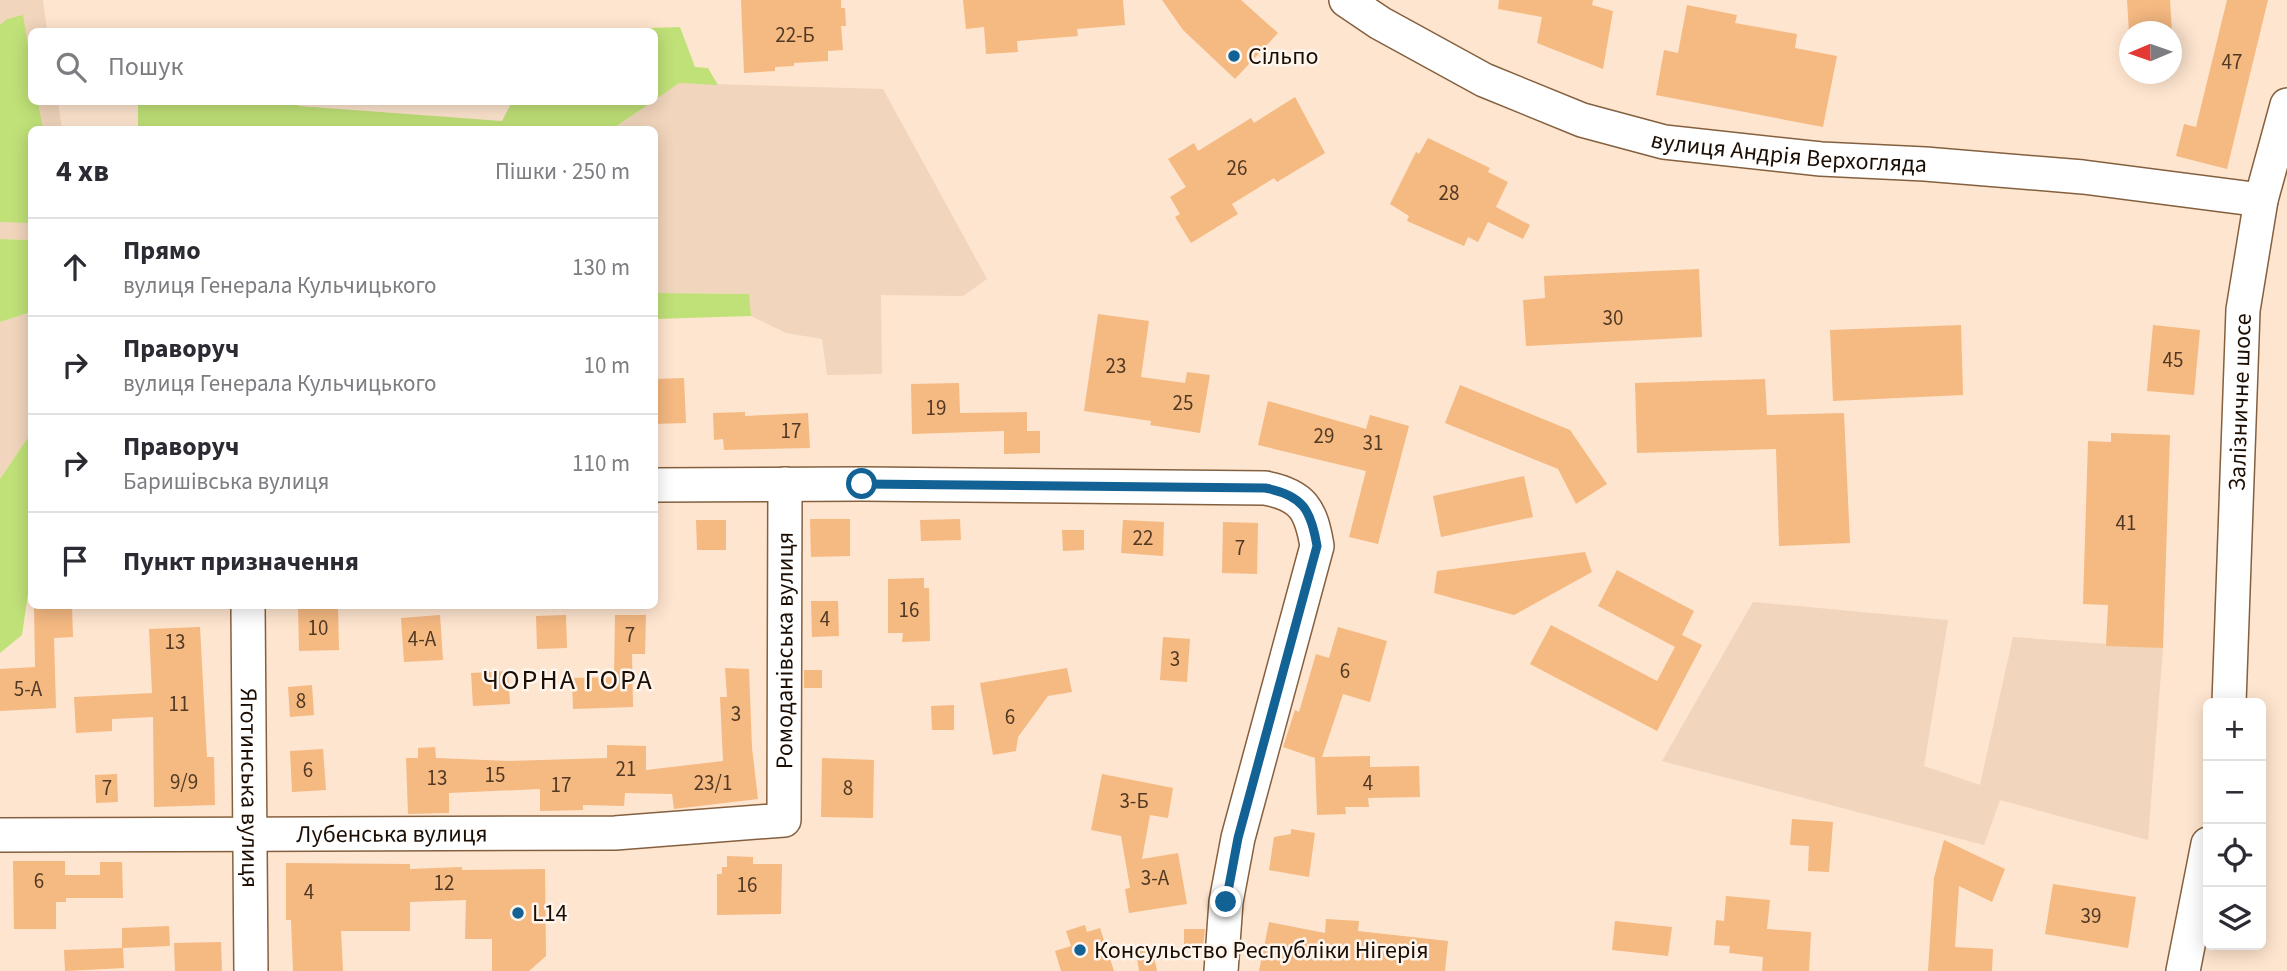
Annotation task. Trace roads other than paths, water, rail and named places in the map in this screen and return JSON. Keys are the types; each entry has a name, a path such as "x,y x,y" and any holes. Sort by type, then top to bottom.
{"street":[{"name":"вулиця Андрія Верхогляда","path":"1346,0 1380,23 1484,80 1582,120 1664,142 1821,159 1925,164 2083,177 2261,201"},
{"name":"Залізничне шосе","path":"2229,698 2243,310 2261,201 2287,105"},
{"name":"Ромоданівська вулиця","path":"784,820 785,484"},
{"path":"658,485 1265,488 1285,492 1303,505 1313,520 1317,546 1238,838 1226,902 1221,971"},
{"name":"Яготинська вулиця","path":"248,609 251,971"},
{"name":"Лубенська вулиця","path":"0,835 615,833 784,820"},
{"path":"2183,971 2203,869"}],"place":[{"name":"Сільпо","path":"1234,56"},
{"name":"L14","path":"518,913"},
{"name":"Консульство Республіки Нігерія","path":"1080,950"}],"district":[{"name":"ЧОРНА ГОРА","path":"568,680"}]}
